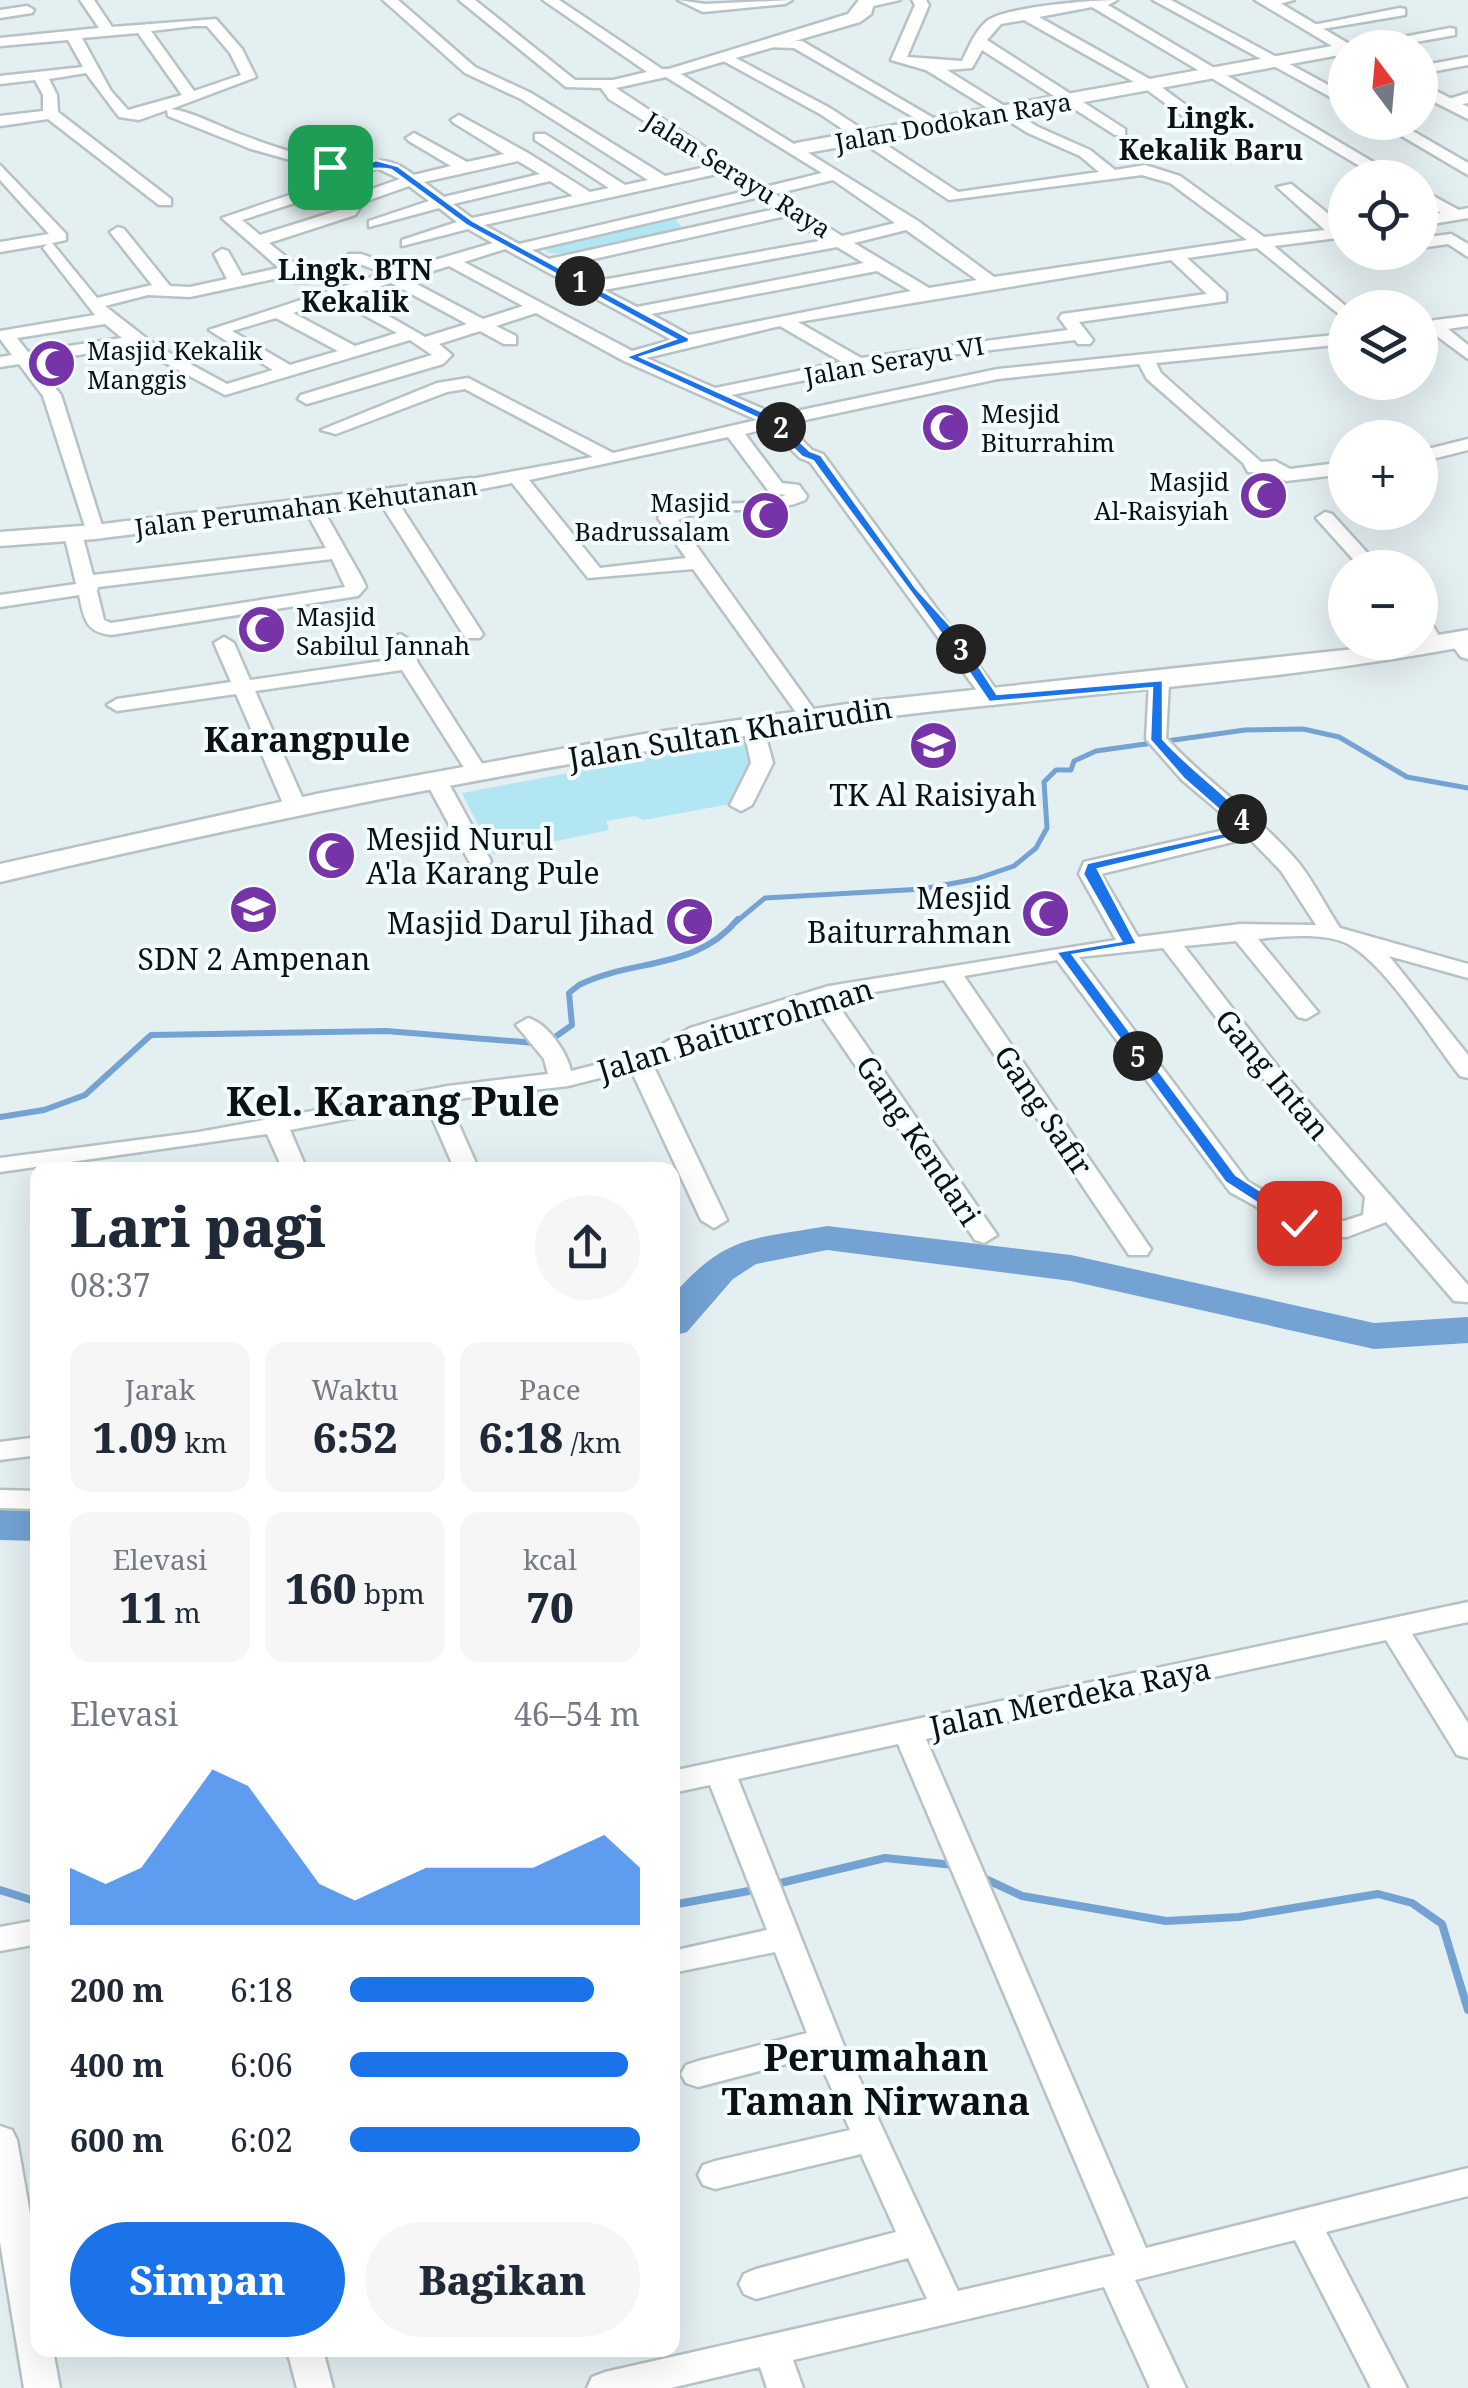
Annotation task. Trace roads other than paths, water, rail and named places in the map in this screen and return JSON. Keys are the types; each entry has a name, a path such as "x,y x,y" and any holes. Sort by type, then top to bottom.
{"main road":[{"name":"Jalan Sultan Khairudin","path":"0,873 296,808 753,726 1158,683 1450,639"}],"street":[{"path":"87,0 108,31"},
{"path":"390,0 474,72 510,93 526,96 660,180"},
{"path":"466,0 570,84 610,84"},
{"path":"550,0 664,73 836,174 988,280"},
{"path":"688,2 785,0"},
{"path":"664,73 771,44 787,34 854,18 868,2 893,0"},
{"path":"1160,0 1328,90"},
{"path":"920,1 898,55 901,61 965,66 992,23 1102,2 1362,160"},
{"path":"1273,1 1328,37"},
{"path":"0,14 26,10"},
{"path":"1310,27 1400,12"},
{"path":"1025,15 1148,84 1189,114"},
{"path":"0,42 72,34 142,28 175,17 211,22 237,52 249,77 192,99 136,115 124,114 72,34"},
{"path":"142,28 192,99"},
{"path":"1438,34 1450,32"},
{"path":"980,42 1120,132"},
{"path":"771,44 797,44 932,122"},
{"name":"Jalan Dodokan Raya","path":"796,150 1214,72 1268,56 1328,50"},
{"path":"725,58 825,111 951,196 1144,170 1174,179 1259,239 1328,299"},
{"path":"1438,67 1468,61"},
{"path":"930,66 1000,110 1085,153 1111,174"},
{"path":"0,80 80,70"},
{"name":"Jalan Serayu Raya","path":"664,73 606,88 788,210 926,293"},
{"path":"40,76 50,95 52,114 98,154 164,202"},
{"path":"1438,97 1468,114"},
{"path":"1447,102 1468,98"},
{"path":"0,121 52,114"},
{"path":"174,114 256,146 352,172"},
{"path":"459,120 586,197"},
{"path":"540,137 621,189"},
{"path":"414,138 465,168"},
{"path":"1416,140 1468,170"},
{"path":"256,242 350,212 358,199 414,179 518,156"},
{"path":"94,304 162,288 190,292 297,274 230,218 316,190 373,164 394,168 414,179 469,223 685,340"},
{"path":"408,243 469,223 729,167"},
{"path":"0,170 56,242 76,290 132,341 225,390 354,352 482,324 538,307"},
{"path":"287,371 220,332 224,325 395,274 836,174"},
{"path":"376,224 441,202 554,176"},
{"path":"1286,187 1328,221"},
{"path":"1438,203 1462,214"},
{"path":"546,265 788,210"},
{"path":"591,287 844,241 912,224"},
{"path":"118,232 162,288"},
{"path":"630,357 685,340 988,280 1259,239 1328,233"},
{"path":"1438,241 1450,239 1468,252"},
{"path":"0,247 56,242"},
{"path":"1100,360 1068,318 1220,298 1173,252"},
{"path":"222,254 237,282"},
{"path":"355,257 395,274 510,340"},
{"path":"451,261 630,357 770,419 821,463 824,474 912,590 953,636 994,699"},
{"path":"638,312 882,265"},
{"path":"307,399 442,356 419,338 334,293"},
{"path":"276,311 354,352"},
{"path":"110,318 8,334 22,359 52,395 84,533 88,585 97,627 129,626 346,594 356,586 312,506"},
{"path":"782,320 901,392"},
{"path":"1438,325 1468,322"},
{"name":"Jalan Serayu VI","path":"712,394 858,364 1078,334"},
{"path":"1438,334 1468,354"},
{"path":"0,362 132,341"},
{"name":"Jalan Perumahan Kehutanan","path":"0,539 84,533 471,485 901,392 1100,360 1328,341"},
{"path":"1145,357 1153,375 1252,460 1252,468 1301,474 1328,470"},
{"path":"330,430 462,382 610,458"},
{"path":"730,429 744,439 748,455 777,489 793,489 798,496 788,502 670,515 669,522 810,718"},
{"path":"1438,452 1468,444"},
{"path":"517,476 597,574 701,562"},
{"path":"385,496 472,634"},
{"path":"1325,518 1355,550"},
{"name":"Jalan Perumahan Kehutanan","path":"0,600 336,553"},
{"path":"400,640 408,663 477,773"},
{"path":"224,643 296,808"},
{"path":"116,705 408,663"},
{"path":"1158,683 1159,743 1290,867 1343,936 1386,964 1468,1071"},
{"path":"741,805 762,763 753,726"},
{"path":"437,782 480,861"},
{"path":"1130,944 1090,874 1092,866 1250,831"},
{"path":"1240,931 1306,1012"},
{"name":"Jalan Baiturrohman","path":"0,1166 276,1126 435,1096 561,1080 658,1056 698,1033 820,996 1064,952 1240,931 1343,936 1468,971"},
{"name":"Gang Intan","path":"1167,940 1376,1199 1463,1294"},
{"path":"1064,952 1239,1187 1312,1229 1365,1225 1375,1218 1376,1199"},
{"name":"Gang Safir","path":"950,972 1138,1249"},
{"name":"Gang Kendari","path":"820,996 984,1235"},
{"path":"539,1036 561,1080"},
{"path":"640,1061 714,1220"},
{"path":"435,1096 464,1162"},
{"path":"276,1126 292,1162"},
{"path":"0,1451 30,1447"},
{"path":"0,1498 30,1500"},
{"name":"Jalan Merdeka Raya","path":"680,1780 1468,1612"},
{"path":"1394,1628 1468,1747"},
{"path":"908,1732 975,1883 1125,2267 1168,2388"},
{"path":"720,1771 826,2040 949,2308"},
{"path":"680,1961 784,1938"},
{"path":"698,2074 826,2040"},
{"path":"716,2175 869,2139"},
{"path":"0,2147 30,2319"},
{"path":"605,2388 1125,2267 1468,2182"},
{"path":"1304,2224 1388,2388"},
{"path":"756,2284 916,2242"},
{"path":"772,2350 785,2388"},
{"path":"37,2357 42,2388"},
{"path":"307,2357 316,2388"}],"waterway":[{"path":"736,922 765,898 923,889 976,879 1014,866 1036,848 1047,828 1044,782 1056,770 1071,770 1074,761 1096,751 1245,730 1303,729 1339,737 1407,777 1468,788"},
{"path":"548,1042 572,1025 569,993 579,985 683,956 721,936 738,919"},
{"path":"0,1117 44,1110 85,1095 151,1035 386,1031 536,1043"},
{"path":"680,1314 718,1270 744,1254 827,1238 1071,1268 1374,1336 1468,1330"},
{"path":"0,1525 30,1526"},
{"path":"772,1885 885,1858 954,1865"},
{"path":"979,1876 1022,1896 1166,1921 1239,1917 1378,1894 1412,1903 1442,1924 1468,2010"},
{"path":"680,1904 760,1889"},
{"path":"0,1890 30,1899"}],"place":[{"name":"Masjid Kekalik Manggis","path":"52,364"},
{"name":"Mesjid Biturrahim","path":"946,427"},
{"name":"Masjid Al-Raisyiah","path":"1264,495"},
{"name":"Masjid Badrussalam","path":"765,516"},
{"name":"Masjid Sabilul Jannah","path":"261,630"},
{"name":"TK Al Raisiyah","path":"933,745"},
{"name":"Mesjid Nurul A'la Karang Pule","path":"331,855"},
{"name":"SDN 2 Ampenan","path":"254,909"},
{"name":"Mesjid Baiturrahman","path":"1046,914"},
{"name":"Masjid Darul Jihad","path":"689,922"}],"district":[{"name":"Lingk. Kekalik Baru","path":"1211,133"},
{"name":"Lingk. BTN Kekalik","path":"355,285"},
{"name":"Karangpule","path":"307,738"},
{"name":"Kel. Karang Pule","path":"393,1100"},
{"name":"Perumahan Taman Nirwana","path":"876,2078"}]}
